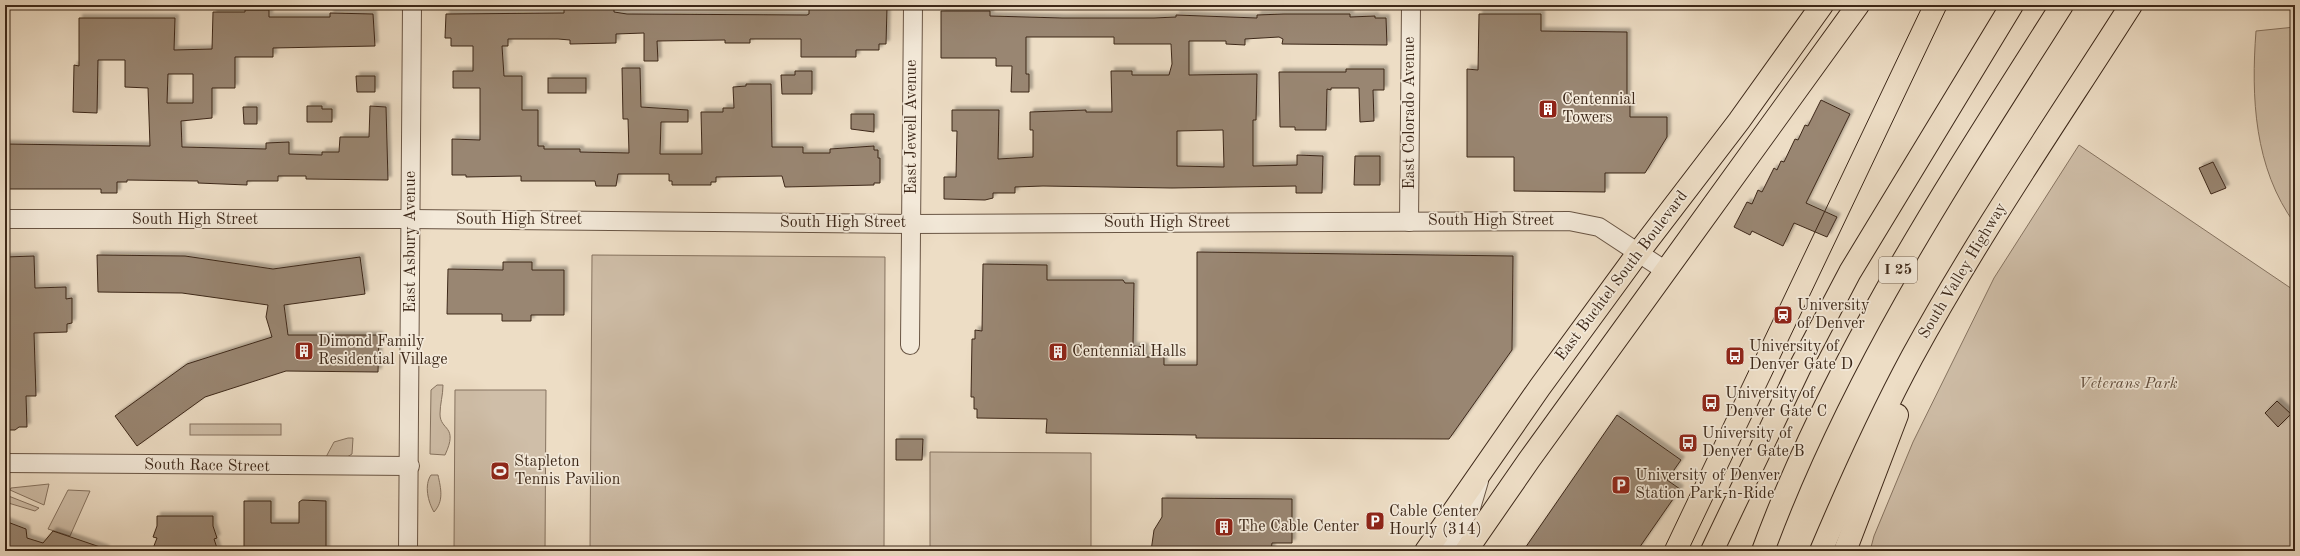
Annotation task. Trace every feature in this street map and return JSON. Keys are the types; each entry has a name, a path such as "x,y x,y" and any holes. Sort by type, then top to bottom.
{"main road":[{"name":"East Buchtel South Boulevard","path":"1426,551 1483,466 1638,253 1739,121 1822,5"},
{"name":"East Buchtel South Boulevard","path":"1466,551 1529,460 1858,5"},
{"path":"1712,551 1812,343 1850,272 2012,5"},
{"name":"I 25","path":"1763,551 1817,424 1868,322 1927,220 2062,5"},
{"name":"South Valley Highway","path":"1821,551 1865,450 1895,388 1958,277 2131,5"},
{"path":"1845,551 1904,398 1958,277"},
{"path":"1722,551 1772,427"}],"street":[{"name":"East Asbury Avenue","path":"408,551 410,466 412,5"},
{"name":"East Jewell Avenue","path":"910,345 913,5"},
{"name":"East Colorado Avenue","path":"1410,222 1411,5"},
{"name":"South High Street","path":"5,219 411,219 912,224 1576,222 1599,227 1666,272"},
{"name":"South Race Street","path":"5,463 410,466"},
{"path":"1444,551 1471,508 1483,466"}],"green space":[{"path":"2295,27 2295,224 2281,202 2271,180 2263,156 2255,106 2254,81 2256,31"},
{"name":"Veterans Park","path":"2079,145 2295,291 2295,551 1870,551 1874,536 1913,442 1994,278"},
{"path":"592,255 885,257 884,551 590,551"},
{"path":"437,385 443,385 440,414 443,423 450,433 449,445 445,455 430,454 431,390"},
{"name":"Stapleton Tennis Pavilion","path":"455,390 546,390 545,551 454,551"},
{"path":"190,424 281,424 281,435 190,435"},
{"path":"353,438 352,454 347,457 326,457 334,442"},
{"path":"930,452 1091,453 1091,551 930,551"},
{"path":"431,475 438,475 441,490 439,504 434,512 430,503 427,488"},
{"path":"49,484 44,505 10,490 11,488"},
{"path":"68,490 90,491 70,536 48,529"},
{"path":"5,495 39,508 35,511 5,502"}],"building":[{"path":"614,7 614,12 627,14 807,15 809,14 809,8 887,8 886,44 879,44 879,50 856,50 856,57 801,57 801,39 750,39 750,43 725,43 725,40 657,41 658,61 644,61 644,33 616,34 616,43 570,44 570,40 558,39 508,39 508,46 502,46 504,76 522,76 522,110 538,110 538,146 544,146 544,149 580,149 580,152 629,153 628,119 623,119 622,68 640,68 641,107 688,110 688,122 661,122 660,154 702,154 701,112 723,112 723,108 734,108 733,87 746,86 746,84 771,84 772,147 803,147 803,153 830,153 830,149 874,146 874,150 878,150 878,158 880,158 880,183 874,183 874,185 785,187 782,176 716,177 716,182 711,182 711,185 672,185 672,181 669,181 669,174 618,174 616,186 596,186 595,181 521,181 521,176 466,177 466,175 452,175 452,139 480,140 480,88 453,88 453,71 473,71 473,46 451,46 451,38 445,38 446,14 564,13 564,8"},
{"path":"245,10 269,10 269,17 330,17 330,13 373,14 375,46 273,48 273,57 235,57 235,88 212,88 212,118 181,121 182,147 266,149 266,143 289,142 289,154 322,155 322,152 339,152 340,137 369,137 370,106 386,107 388,180 306,179 306,176 278,176 278,181 247,181 247,185 198,183 198,181 127,180 127,182 117,182 117,193 101,193 101,189 5,189 5,144 150,146 148,88 125,87 125,60 98,60 97,113 73,112 74,65 79,66 79,18 175,18 174,50 212,49 213,12 245,12","holes":["168,74 193,74 193,103 167,103"]},
{"path":"941,11 990,11 990,16 1062,18 1154,18 1176,17 1176,15 1257,18 1257,15 1350,14 1350,17 1375,16 1375,18 1386,18 1387,45 1282,44 1283,39 1279,37 1245,39 1245,45 1226,44 1226,41 1189,41 1189,75 1257,74 1256,120 1253,120 1253,166 1297,165 1297,155 1323,156 1322,193 1296,193 1296,186 1172,188 1043,186 1015,187 1015,193 993,193 993,198 985,200 944,199 944,177 956,177 957,131 952,131 952,110 999,110 998,159 1033,157 1033,130 1030,130 1030,112 1086,110 1086,112 1112,112 1111,71 1132,71 1132,75 1169,75 1172,64 1171,44 1114,44 1114,37 1026,37 1026,74 1029,74 1029,92 1011,92 1012,66 996,66 996,58 941,58","holes":["1223,130 1224,167 1177,166 1177,131"]},
{"name":"Centennial Towers","path":"1479,14 1541,14 1541,31 1627,32 1627,100 1630,100 1630,117 1667,117 1667,137 1645,173 1605,173 1605,192 1514,191 1514,157 1467,157 1467,69 1478,70"},
{"path":"1346,69 1384,69 1384,90 1373,90 1374,121 1360,122 1359,88 1331,88 1331,90 1327,89 1326,130 1295,130 1295,127 1280,127 1279,72 1346,72"},
{"path":"795,71 812,71 812,94 782,94 781,75 795,75"},
{"path":"356,76 375,76 375,92 357,92"},
{"path":"548,78 586,78 586,93 548,93"},
{"path":"1821,100 1850,114 1806,203 1837,217 1827,237 1794,223 1783,246 1752,231 1750,235 1734,227 1747,202 1752,204 1758,190 1762,192 1774,168 1777,170 1781,161 1784,162 1795,139 1798,140 1805,125 1808,126"},
{"path":"307,106 322,106 322,109 332,109 332,122 307,122"},
{"path":"243,107 257,107 257,124 244,124"},
{"path":"851,114 874,114 874,132 851,129"},
{"path":"1355,156 1380,156 1380,185 1354,185"},
{"path":"2213,162 2226,188 2211,194 2199,168"},
{"path":"1197,252 1513,256 1512,350 1449,439 1196,438 1196,435 1046,433 1047,419 977,418 977,409 974,409 974,397 971,397 972,339 975,339 975,330 982,331 983,264 1047,265 1047,280 1123,280 1125,283 1134,283 1133,346 1145,347 1145,357 1164,357 1164,365 1197,365"},
{"name":"Dimond Family Residential Village","path":"97,255 185,256 273,269 360,257 365,294 284,305 288,335 379,335 378,372 286,371 205,397 137,446 115,416 187,364 272,337 266,317 268,305 182,293 98,292"},
{"path":"34,256 35,288 66,287 66,299 72,298 72,323 67,324 67,332 34,333 36,396 26,396 27,427 19,427 15,430 5,430 5,257"},
{"path":"503,262 532,262 532,270 564,270 564,315 531,315 531,321 502,321 502,314 447,314 448,269 503,270"},
{"path":"2277,401 2291,414 2278,427 2265,413"},
{"name":"University of Denver Station Park-n-Ride","path":"1617,415 1681,460 1667,480 1680,489 1637,551 1523,551"},
{"path":"896,439 923,439 922,460 896,460"},
{"name":"The Cable Center","path":"1162,498 1292,499 1292,543 1272,543 1271,551 1151,551 1154,530 1162,517"},
{"path":"302,500 326,501 326,551 248,551 248,547 244,547 244,501 271,501 271,523 299,523 299,502"},
{"path":"157,516 213,516 213,526 217,538 214,539 218,551 152,551 157,538 153,537 157,526"},
{"path":"5,521 26,529 27,538 43,543 53,531 106,549 105,551 5,551"}],"tram line":[{"path":"1663,551 1923,5"},
{"path":"1688,551 1948,5"}],"place":[{"name":"Centennial Towers","path":"1548,109"},
{"name":"University of Denver","path":"1783,315"},
{"name":"Dimond Family Residential Village","path":"304,351"},
{"name":"Centennial Halls","path":"1058,352"},
{"name":"University of Denver Gate D","path":"1735,356"},
{"name":"University of Denver Gate C","path":"1711,403"},
{"name":"University of Denver Gate B","path":"1688,443"},
{"name":"Stapleton Tennis Pavilion","path":"500,471"},
{"name":"University of Denver Station Park-n-Ride","path":"1621,485"},
{"name":"Cable Center Hourly (314)","path":"1375,521"},
{"name":"The Cable Center","path":"1224,527"}]}
